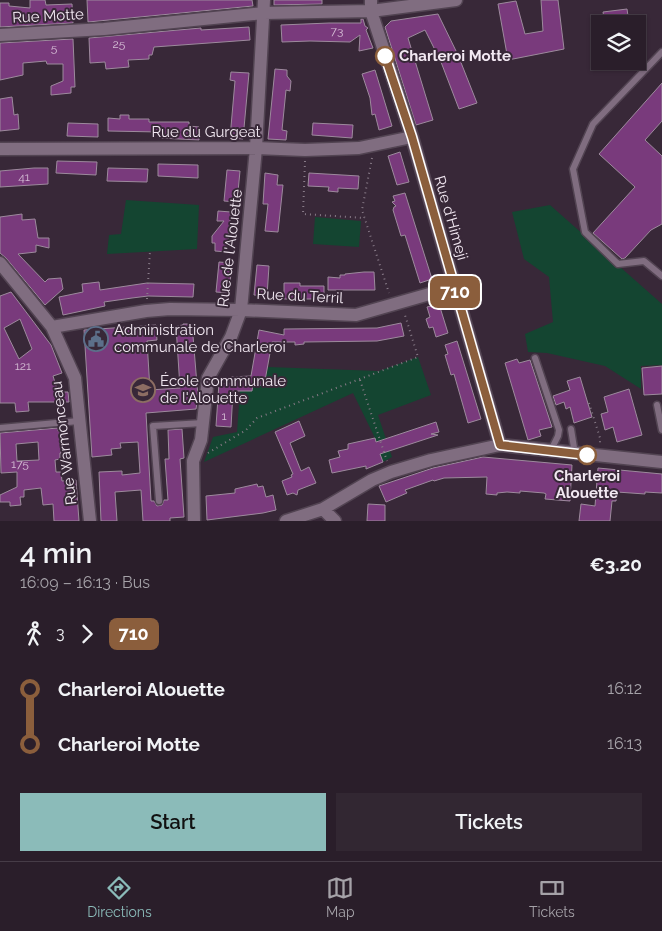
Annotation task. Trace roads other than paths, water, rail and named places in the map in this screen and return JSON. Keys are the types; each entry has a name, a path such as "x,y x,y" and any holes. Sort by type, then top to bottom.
{"street":[{"name":"Rue de l'Alouette","path":"194,521 193,461 201,440 208,378 231,337 241,310 256,148 264,0"},
{"name":"Rue Motte","path":"0,35 104,29 264,14 456,0"},
{"name":"Rue d'Himeji","path":"371,6 412,137 500,445"},
{"name":"Rue du Gurgeat","path":"0,149 256,148 305,150 374,146 412,137"},
{"name":"Rue Warmonceau","path":"0,263 52,327 75,378 90,521"},
{"name":"Rue du Terril","path":"52,327 146,311 170,309 356,315 454,287"},
{"path":"286,521 324,509 372,480 391,472 431,460 500,445 662,462"},
{"path":"324,509 335,521"}],"lane":[{"path":"662,52 593,124 573,169 585,232 618,264 644,261 662,276"},
{"path":"535,358 559,430 550,451"},
{"path":"658,405 662,430"},
{"path":"0,428 79,421"},
{"path":"159,501 153,426 203,423"},
{"path":"571,429 575,454"}],"place":[{"name":"Charleroi Motte","path":"385,56"},
{"name":"Administration communale de Charleroi","path":"96,339"},
{"name":"École communale de l'Alouette","path":"143,390"},
{"name":"Charleroi Alouette","path":"587,455"}]}
